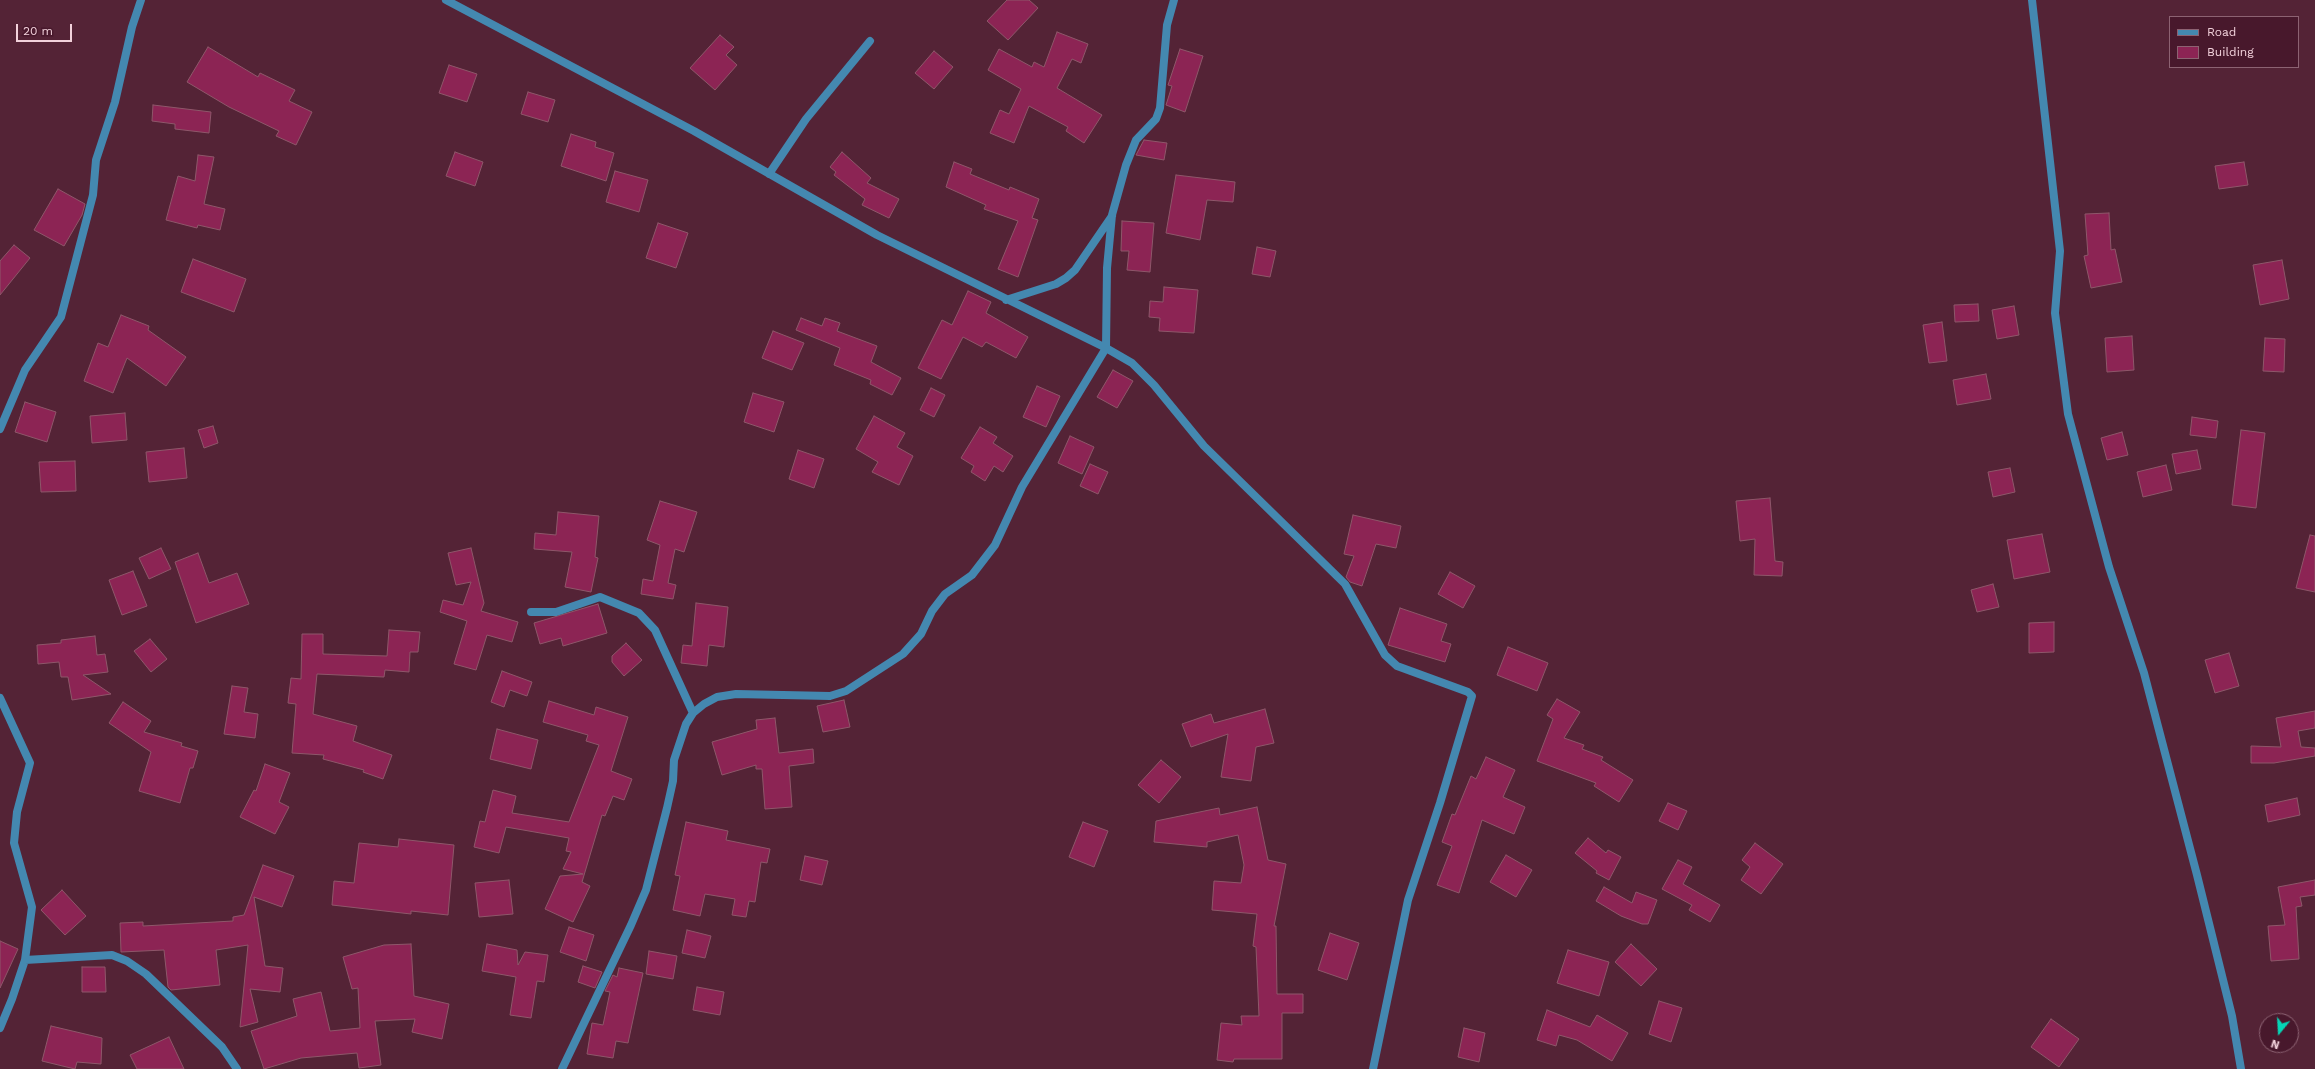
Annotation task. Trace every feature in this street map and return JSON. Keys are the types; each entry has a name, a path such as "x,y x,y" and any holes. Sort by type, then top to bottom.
{"street":[{"path":"0,429 25,370 61,317 93,195 96,160 115,102 128,41 141,0"},
{"path":"446,0 694,131 877,235 1006,300 1106,348 1132,364 1154,385 1204,446 1345,584 1385,655 1397,666 1468,692 1472,696 1440,803 1408,900 1373,1069"},
{"path":"562,1069 631,925 646,890 673,781 674,760 686,724 693,713 704,704 717,697 736,694 830,696 846,691 903,654 920,634 932,611 945,594 972,575 996,545 1022,487 1106,348 1106,268 1112,215 1126,165 1136,140 1156,119 1160,108 1167,25 1174,0"},
{"path":"2032,0 2060,251 2055,313 2068,414 2109,567 2144,673 2232,1016 2241,1069"},
{"path":"769,174 806,119 870,41"},
{"path":"1006,300 1056,284 1066,278 1075,270 1112,215"},
{"path":"531,612 556,612 600,597 640,613 655,630 693,713"},
{"path":"0,698 30,764 17,812 14,843 32,907 25,960 12,999 0,1028"},
{"path":"25,960 112,955 127,961 146,974 222,1047 237,1069"}],"building":[{"path":"1007,0 1029,0 1038,8 1008,40 987,21"},
{"path":"1057,32 1088,44 1081,63 1072,59 1057,88 1102,115 1084,143 1066,131 1068,127 1029,106 1014,143 990,133 1000,110 1009,114 1021,89 988,70 999,49 1032,67 1034,62 1044,67"},
{"path":"720,35 734,47 726,55 737,65 715,90 690,68"},
{"path":"208,47 258,77 260,73 295,90 289,101 312,112 296,145 276,136 279,131 229,107 187,82"},
{"path":"1180,49 1203,56 1185,112 1166,105 1172,86 1168,85"},
{"path":"934,51 953,67 934,89 915,73"},
{"path":"449,65 477,74 467,102 439,93"},
{"path":"528,92 555,100 548,122 521,114"},
{"path":"153,105 211,112 209,133 175,129 175,124 152,121"},
{"path":"571,134 596,142 595,147 614,153 606,181 561,166"},
{"path":"1144,140 1167,143 1164,160 1136,155"},
{"path":"455,152 483,162 475,186 446,176"},
{"path":"842,152 871,178 867,183 899,199 889,218 862,205 865,199 834,175 836,172 830,167"},
{"path":"198,155 214,157 204,204 225,209 220,230 198,225 197,228 166,220 178,176 195,181"},
{"path":"954,162 972,169 970,174 1009,190 1010,187 1039,199 1032,218 1038,220 1018,277 998,269 1018,221 984,209 986,205 946,187"},
{"path":"2244,162 2248,185 2219,189 2215,166"},
{"path":"615,171 648,180 639,212 606,202"},
{"path":"1176,175 1235,182 1233,202 1207,200 1200,240 1166,233"},
{"path":"58,189 85,204 82,215 64,246 34,230"},
{"path":"2109,213 2111,250 2115,249 2122,282 2091,288 2084,256 2088,255 2085,214"},
{"path":"1122,221 1154,223 1150,272 1127,270 1129,251 1121,251"},
{"path":"658,223 688,233 676,268 646,258"},
{"path":"14,245 30,258 0,295 0,261"},
{"path":"1257,247 1276,251 1270,277 1252,274"},
{"path":"193,259 246,279 234,312 181,292"},
{"path":"2282,260 2289,299 2260,305 2253,265"},
{"path":"1164,287 1198,290 1194,333 1159,331 1160,318 1149,317 1150,301 1163,302"},
{"path":"968,291 991,302 986,313 1028,337 1016,358 986,342 982,347 963,337 941,379 918,368 942,320 952,325"},
{"path":"1978,304 1979,321 1955,322 1954,305"},
{"path":"2014,306 2019,335 1997,339 1992,310"},
{"path":"121,315 149,326 148,330 186,357 166,386 127,358 113,393 84,381 98,343 108,347"},
{"path":"801,318 822,326 825,318 840,323 837,331 877,346 871,362 901,378 892,395 870,384 871,380 834,365 840,348 796,330"},
{"path":"1942,322 1947,361 1929,363 1923,325"},
{"path":"773,331 804,343 792,370 762,358"},
{"path":"2132,336 2134,370 2107,372 2105,338"},
{"path":"2265,338 2285,339 2284,372 2263,371"},
{"path":"1113,370 1133,381 1117,408 1097,397"},
{"path":"1986,374 1991,399 1957,405 1953,380"},
{"path":"1037,386 1060,396 1046,427 1023,417"},
{"path":"931,388 945,395 934,417 920,410"},
{"path":"753,393 784,402 774,432 744,422"},
{"path":"25,402 56,412 47,442 15,432"},
{"path":"125,413 127,440 92,443 90,416"},
{"path":"874,416 905,433 897,447 913,456 899,485 872,472 878,462 856,449"},
{"path":"2192,417 2218,421 2216,438 2190,435"},
{"path":"213,426 218,443 204,448 198,430"},
{"path":"980,427 997,437 993,443 1013,456 1003,472 994,466 985,481 971,472 974,466 961,458"},
{"path":"2241,430 2265,433 2256,508 2232,505"},
{"path":"2122,432 2128,455 2107,460 2101,438"},
{"path":"1070,436 1094,447 1082,474 1058,463"},
{"path":"184,448 187,478 149,482 146,452"},
{"path":"798,450 824,459 814,488 789,479"},
{"path":"2197,450 2201,469 2176,474 2172,454"},
{"path":"75,461 76,491 41,492 39,462"},
{"path":"1090,464 1108,472 1098,494 1080,486"},
{"path":"2166,465 2172,490 2143,497 2137,472"},
{"path":"2010,468 2015,492 1993,497 1988,472"},
{"path":"1770,498 1775,561 1783,562 1782,576 1754,575 1755,539 1740,541 1736,501"},
{"path":"660,501 697,512 684,552 675,549 668,583 676,585 673,599 641,594 643,579 653,581 660,545 647,540"},
{"path":"558,512 599,516 595,557 598,558 591,592 565,587 572,552 534,549 535,533 556,535"},
{"path":"1353,515 1401,526 1396,548 1376,544 1362,586 1350,582 1346,577 1354,556 1344,554"},
{"path":"2042,534 2050,572 2014,579 2007,540"},
{"path":"2310,535 2315,536 2315,592 2296,588"},
{"path":"161,548 171,569 149,579 139,558"},
{"path":"471,548 484,603 481,611 518,622 512,642 487,635 476,670 454,664 467,621 440,612 443,600 463,605 471,582 456,585 448,553"},
{"path":"198,553 209,583 237,573 249,604 196,623 175,562"},
{"path":"133,571 147,606 122,615 109,580"},
{"path":"1450,572 1475,586 1463,608 1438,594"},
{"path":"1993,584 1999,607 1977,612 1971,590"},
{"path":"696,603 728,607 724,647 709,645 707,666 681,663 683,645 692,646"},
{"path":"598,604 607,633 563,646 561,638 540,644 534,623"},
{"path":"1400,608 1447,624 1441,641 1451,644 1445,662 1388,645"},
{"path":"2054,622 2054,652 2029,653 2029,623"},
{"path":"389,630 420,632 418,652 410,652 409,672 385,670 384,677 317,674 313,714 357,726 353,741 392,755 383,779 363,772 364,770 323,759 324,755 292,753 296,704 288,703 291,678 301,679 302,634 323,634 323,654 387,656"},
{"path":"95,636 97,655 105,654 108,672 83,675 111,694 72,700 68,677 61,677 59,662 38,664 37,645 61,643 61,640"},
{"path":"150,639 167,659 151,672 134,651"},
{"path":"626,643 642,660 624,676 612,662 612,656"},
{"path":"1508,647 1548,663 1537,691 1497,675"},
{"path":"2229,653 2239,686 2215,693 2205,660"},
{"path":"502,671 532,682 527,696 510,690 504,707 491,702"},
{"path":"232,686 248,688 244,712 258,714 255,738 224,734"},
{"path":"1557,699 1580,712 1564,738 1584,745 1582,749 1603,757 1601,760 1633,780 1619,802 1594,786 1596,783 1537,761 1553,719 1547,715"},
{"path":"844,700 850,727 823,732 817,706"},
{"path":"549,701 594,715 596,707 628,717 611,771 632,779 624,800 613,796 605,816 602,815 582,882 590,886 573,922 545,909 560,876 583,874 563,869 571,852 566,851 569,838 506,827 499,853 474,847 480,821 485,822 493,790 516,796 512,813 569,822 599,745 586,741 588,735 543,722"},
{"path":"123,702 151,721 144,732 182,743 181,746 198,751 193,768 190,768 180,803 139,791 151,752 109,723"},
{"path":"1265,709 1274,743 1256,747 1251,781 1221,777 1228,734 1191,747 1182,724 1211,714 1214,723"},
{"path":"2315,711 2315,728 2298,731 2301,747 2315,748 2315,756 2274,763 2251,763 2251,746 2281,747 2276,718"},
{"path":"775,718 779,753 813,749 814,763 789,766 792,807 765,809 762,769 756,769 756,765 722,775 712,742 757,729 756,720"},
{"path":"497,729 538,740 531,769 490,759"},
{"path":"1486,757 1515,770 1503,797 1525,807 1514,834 1482,820 1459,893 1437,885 1452,846 1442,842 1452,814 1455,815 1471,776 1476,779"},
{"path":"1161,760 1181,777 1159,803 1138,785"},
{"path":"265,764 290,773 279,802 289,807 275,834 240,817 254,790 256,791"},
{"path":"2297,798 2300,815 2268,822 2265,805"},
{"path":"1668,803 1687,811 1678,830 1659,821"},
{"path":"1257,807 1268,860 1286,864 1274,926 1276,926 1277,994 1303,994 1303,1013 1282,1013 1282,1059 1234,1059 1233,1062 1217,1060 1221,1023 1242,1025 1241,1016 1259,1016 1256,947 1253,946 1257,914 1212,910 1214,881 1241,883 1244,865 1238,835 1207,842 1207,847 1154,842 1156,821 1219,808 1220,815"},
{"path":"686,822 728,831 726,840 770,849 767,863 761,862 755,902 749,901 746,917 732,915 735,899 705,894 700,916 673,910 680,876 675,875"},
{"path":"1083,822 1108,831 1094,867 1069,857"},
{"path":"1588,838 1606,853 1608,850 1621,857 1609,880 1596,873 1597,871 1575,853"},
{"path":"399,839 454,845 448,915 411,911 411,914 332,905 334,881 354,883 359,843 398,847"},
{"path":"1755,843 1783,864 1761,894 1741,880 1750,867 1742,860"},
{"path":"1506,855 1532,870 1516,897 1490,882"},
{"path":"805,856 828,861 822,885 800,880"},
{"path":"1678,860 1692,867 1683,884 1720,905 1710,922 1689,910 1692,905 1662,889"},
{"path":"263,865 294,876 282,907 254,897 265,966 283,968 280,992 250,989 258,1022 240,1027 248,945 216,950 220,985 171,990 168,987 164,950 121,952 120,923 143,922 143,926 233,921 233,917 244,915"},
{"path":"509,880 513,914 479,917 475,883"},
{"path":"2315,880 2315,895 2300,897 2302,906 2296,907 2299,959 2271,961 2268,926 2285,925 2278,887"},
{"path":"1604,887 1632,903 1636,892 1657,900 1648,924 1642,924 1621,916 1596,901"},
{"path":"62,890 86,916 65,935 41,910"},
{"path":"569,927 594,935 586,961 560,952"},
{"path":"687,930 711,936 705,958 682,953"},
{"path":"1330,933 1359,943 1347,980 1318,970"},
{"path":"0,941 18,949 0,988"},
{"path":"411,944 414,996 449,1004 442,1039 412,1032 415,1019 375,1021 381,1065 359,1068 357,1053 301,1058 264,1069 251,1031 297,1016 293,999 321,992 330,1031 360,1028 358,988 352,989 343,957 384,945"},
{"path":"487,944 517,950 518,965 525,952 548,955 544,982 537,981 531,1018 510,1015 516,977 482,971"},
{"path":"1631,944 1657,969 1641,986 1615,962"},
{"path":"1568,950 1609,962 1599,996 1557,983"},
{"path":"649,951 677,956 673,979 646,974"},
{"path":"583,966 602,972 595,988 578,982"},
{"path":"82,967 105,967 106,992 82,992"},
{"path":"619,968 643,973 628,1043 616,1041 613,1058 587,1054 592,1023 603,1025 610,992 605,991 613,975 617,977"},
{"path":"697,987 724,992 720,1015 693,1010"},
{"path":"1659,1001 1682,1008 1671,1042 1649,1034"},
{"path":"1547,1010 1590,1027 1597,1015 1628,1033 1612,1061 1577,1040 1559,1035 1556,1046 1537,1040"},
{"path":"2051,1019 2079,1039 2059,1067 2031,1047"},
{"path":"51,1026 102,1038 101,1064 77,1062 75,1069 42,1061"},
{"path":"1464,1028 1485,1033 1479,1062 1458,1057"},
{"path":"169,1037 184,1069 137,1069 130,1055"}]}
